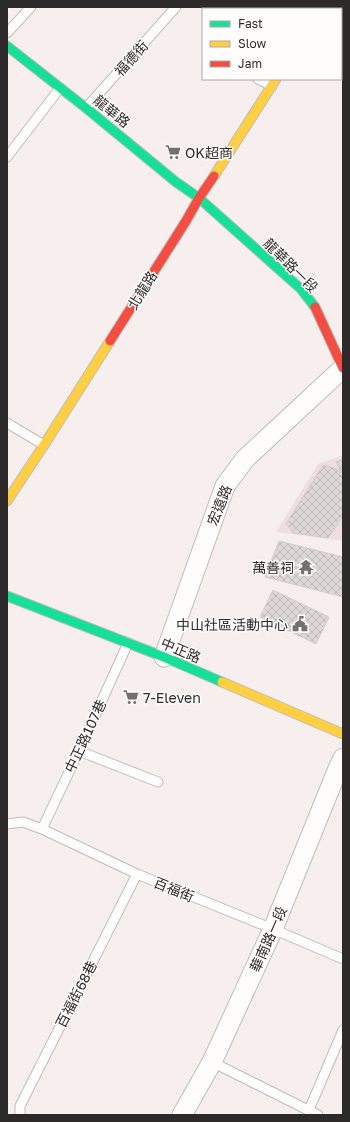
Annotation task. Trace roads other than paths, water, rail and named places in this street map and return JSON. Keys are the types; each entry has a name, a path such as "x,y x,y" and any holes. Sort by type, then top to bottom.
{"street":[{"name":"龍華路","path":"7,46 86,108 176,182 199,198"},
{"name":"北龍路","path":"7,501 186,221 199,198 274,83"},
{"name":"龍華路一段","path":"199,198 301,290 315,308 343,368"},
{"name":"宏遠路","path":"164,657 225,486 245,459 343,368"},
{"name":"中正路","path":"7,596 164,657 343,734"},
{"name":"華南路一段","path":"182,1115 212,1062 273,929 343,758"}],"lane":[{"path":"7,33 31,7"},
{"name":"福德街","path":"86,108 176,7"},
{"path":"262,80 274,83"},
{"path":"7,157 60,88"},
{"path":"7,423 44,445"},
{"name":"中正路107巷","path":"42,828 128,643"},
{"path":"79,751 158,782"},
{"name":"百福街","path":"7,824 23,822 42,828 137,874 343,958"},
{"name":"百福街68巷","path":"20,1115 20,1106 137,874"},
{"path":"309,1110 343,1030"},
{"path":"212,1062 318,1115"}],"place":[{"name":"OK超商","path":"173,152"},
{"name":"萬善祠","path":"306,567"},
{"name":"中山社區活動中心","path":"300,624"},
{"name":"7-Eleven","path":"131,697"}]}
